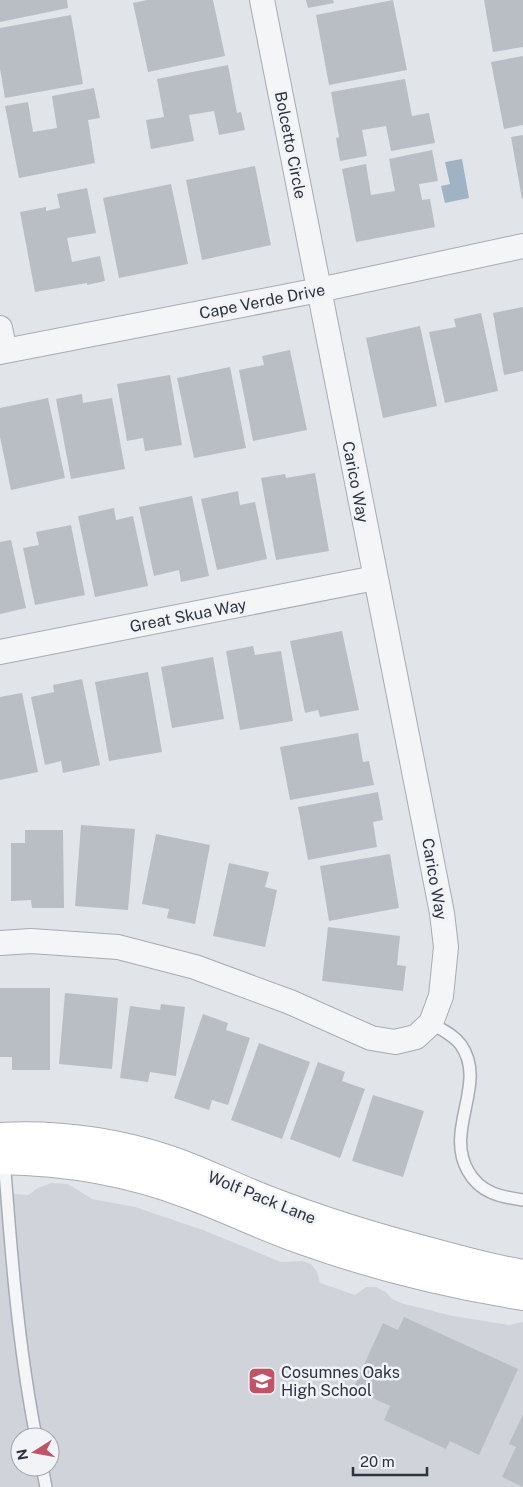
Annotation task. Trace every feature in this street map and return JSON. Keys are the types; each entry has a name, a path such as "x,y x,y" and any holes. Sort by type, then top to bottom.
{"street":[{"name":"Bolcetto Circle","path":"262,0 319,290"},
{"name":"Cape Verde Drive","path":"2,351 319,290 523,246"},
{"name":"Carico Way","path":"319,290 442,912 446,947 441,996 431,1023"},
{"path":"0,328 2,351"},
{"name":"Great Skua Way","path":"0,652 375,578"},
{"path":"0,942 31,941 118,947 195,967 290,1002 371,1038 395,1042 416,1037 431,1023"},
{"name":"Wolf Pack Lane","path":"1,1149 65,1137 130,1148 166,1158 264,1199 329,1223 481,1265 523,1274"},
{"name":"Wolf Pack Lane","path":"1,1149 123,1174 189,1194 278,1231 357,1259 471,1288 523,1296"}],"lane":[{"path":"431,1023 455,1037 468,1058 471,1071 470,1084 460,1134 460,1148 466,1168 477,1184 488,1192 523,1200"},
{"path":"1,1149 22,1361 34,1427"}],"shaded area":[{"name":"Cosumnes Oaks High School","path":"52,1183 68,1184 92,1199 135,1207 203,1230 281,1262 302,1261 311,1264 317,1272 320,1283 355,1295 366,1287 376,1287 401,1303 453,1316 509,1325 523,1322 523,1487 0,1487 0,1193 28,1195 38,1188"}],"water":[{"path":"462,159 469,198 445,203 441,186 450,184 445,162"}],"building":[{"path":"0,0 67,0 68,8 0,22"},
{"path":"147,0 213,0 225,56 148,72 133,3"},
{"path":"306,0 333,0 334,3 308,8"},
{"path":"393,0 407,70 329,85 316,15"},
{"path":"484,0 523,0 523,47 493,52"},
{"path":"71,15 83,84 5,98 0,69 0,28"},
{"path":"523,56 523,125 504,129 491,62"},
{"path":"228,65 237,113 241,112 245,130 219,135 214,111 189,115 194,141 151,149 146,120 164,117 157,79"},
{"path":"405,79 412,116 429,113 435,143 391,151 386,126 362,130 367,156 340,161 336,138 339,137 331,92"},
{"path":"94,88 100,118 88,120 95,163 19,178 5,106 28,102 33,132 57,128 52,96"},
{"path":"523,135 523,198 522,199 511,137"},
{"path":"432,150 438,181 419,184 422,200 430,199 435,227 356,242 342,169 366,164 371,195 395,191 389,159"},
{"path":"255,166 271,245 202,260 186,180"},
{"path":"171,184 188,264 119,278 103,198"},
{"path":"87,188 96,233 67,238 72,262 100,256 105,281 35,292 20,212 46,207 46,211 60,208 57,194"},
{"path":"523,307 523,371 504,375 493,313"},
{"path":"481,313 498,391 445,403 429,332 456,327 454,319"},
{"path":"420,326 437,406 383,418 366,338"},
{"path":"290,350 307,430 253,441 239,370 264,365 262,356"},
{"path":"230,367 246,448 194,458 177,378"},
{"path":"170,375 182,445 145,451 143,438 127,441 117,384"},
{"path":"82,394 83,403 112,398 125,469 71,479 56,399"},
{"path":"48,398 65,478 11,490 0,437 0,408"},
{"path":"315,473 329,551 276,560 261,478 285,474 286,478"},
{"path":"238,491 240,505 255,502 267,559 217,570 201,499"},
{"path":"192,496 209,576 181,582 179,570 154,576 139,507"},
{"path":"114,508 116,520 133,516 148,586 95,597 78,516"},
{"path":"71,525 85,595 35,605 23,548 39,545 36,532"},
{"path":"11,540 26,608 0,614 0,542"},
{"path":"342,631 359,710 320,717 318,710 305,713 290,641"},
{"path":"253,646 255,655 281,651 293,721 240,730 226,651"},
{"path":"213,657 224,719 172,728 161,667"},
{"path":"148,672 162,752 109,761 95,682"},
{"path":"82,679 100,765 63,773 61,761 45,765 31,697 54,692 53,685"},
{"path":"22,693 38,772 0,780 0,697"},
{"path":"358,733 363,762 369,761 374,785 290,800 280,747"},
{"path":"378,792 383,820 373,822 377,847 308,860 298,807"},
{"path":"81,825 135,829 128,910 75,906"},
{"path":"25,830 63,830 64,908 32,908 31,900 11,901 11,843 25,843"},
{"path":"156,834 210,845 195,924 167,918 169,909 142,904"},
{"path":"390,854 399,908 329,921 320,866"},
{"path":"229,863 269,872 265,887 277,890 265,947 213,936"},
{"path":"328,927 400,936 397,965 406,966 403,991 322,981"},
{"path":"0,988 50,988 50,1070 12,1070 12,1057 0,1057"},
{"path":"65,993 118,998 112,1069 59,1064"},
{"path":"161,1004 185,1007 176,1076 150,1072 148,1082 120,1078 130,1006 160,1010"},
{"path":"203,1014 228,1023 226,1030 250,1038 228,1105 212,1100 209,1110 174,1098"},
{"path":"259,1043 310,1062 282,1139 231,1120"},
{"path":"318,1062 345,1072 342,1081 365,1089 340,1158 290,1139"},
{"path":"373,1095 424,1111 403,1177 352,1161"},
{"path":"404,1317 518,1369 479,1455 450,1441 446,1449 384,1420 390,1406 353,1389 383,1323 398,1330"},
{"path":"523,1414 523,1487 502,1477 516,1447 509,1444"}],"place":[{"name":"Cosumnes Oaks High School","path":"262,1381"}]}
